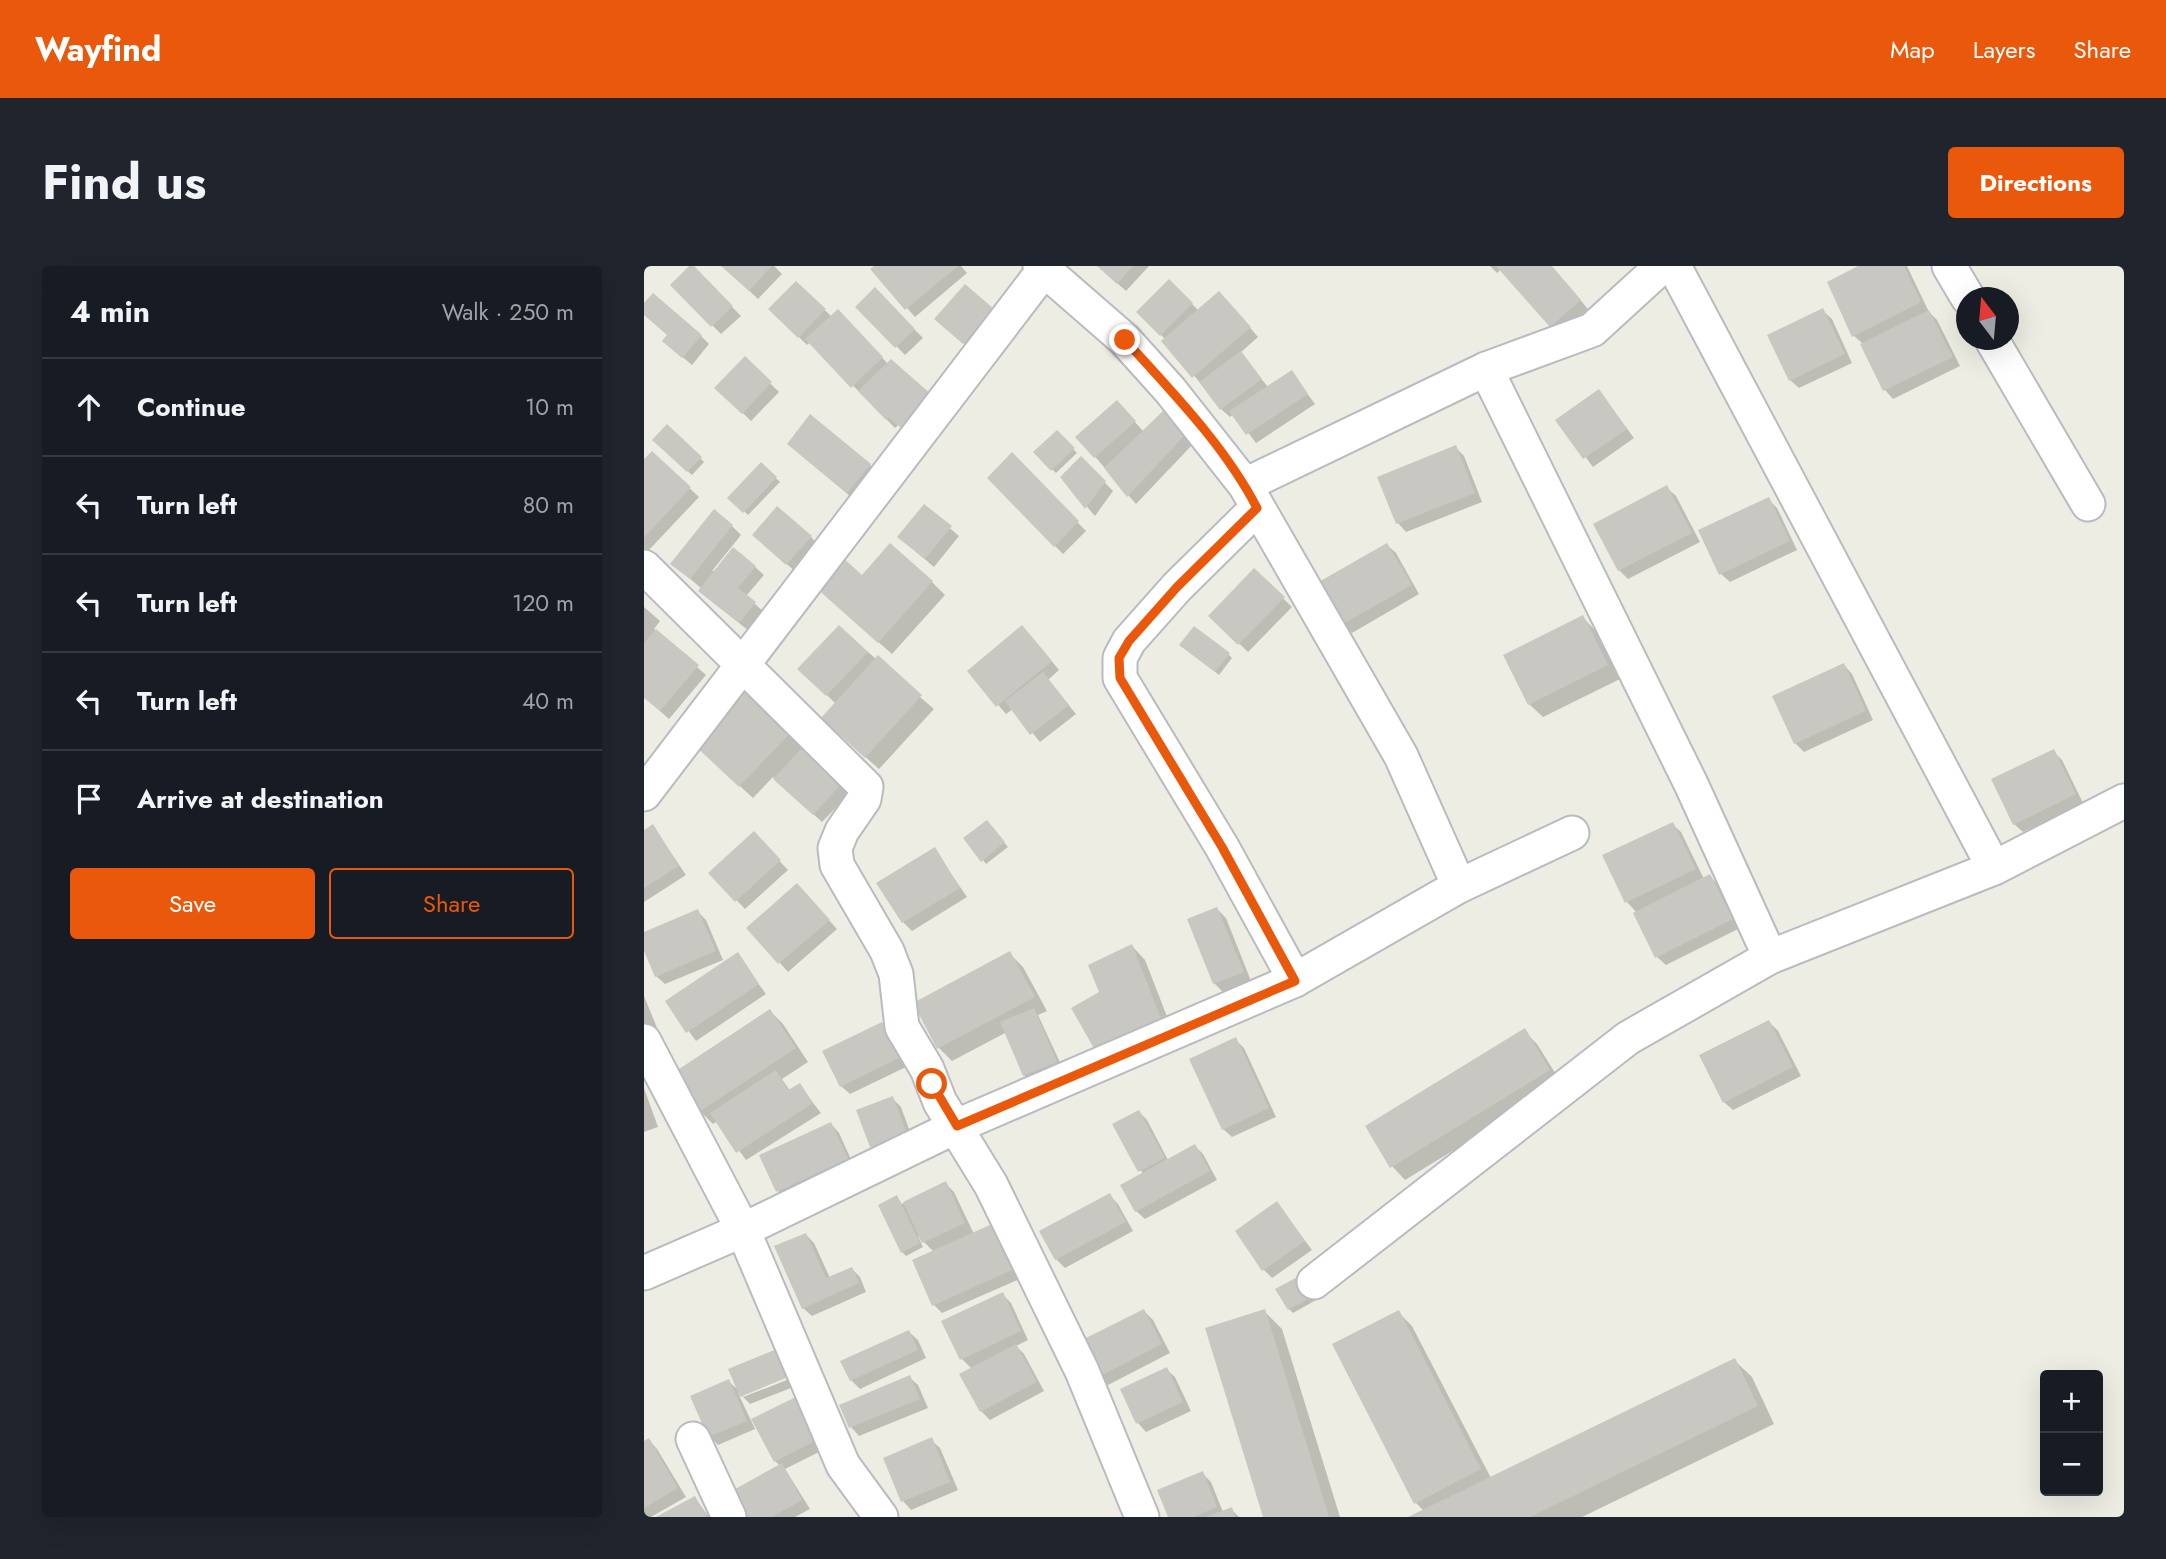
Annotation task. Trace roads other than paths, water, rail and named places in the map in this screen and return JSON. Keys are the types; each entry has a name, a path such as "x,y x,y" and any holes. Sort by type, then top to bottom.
{"street":[{"path":"1295,981 1222,847 1120,678 1119,658 1129,641 1251,497 1486,369 1592,330 1662,266"},
{"path":"1674,266 1994,868"},
{"path":"1949,266 1961,287"},
{"path":"644,794 1043,267 1125,340 1170,390 1251,497 1401,756 1459,886"},
{"path":"1998,350 2088,504"},
{"path":"1486,369 1691,784 1770,957"},
{"path":"644,567 866,787 864,799 842,831 835,848 837,865 887,951 896,974 902,1027 927,1069 940,1102 957,1126 990,1185 1082,1371 1142,1517"},
{"path":"1314,1282 1628,1038 1770,957 1994,868 2124,801"},
{"path":"644,1273 743,1230 957,1126 1295,981 1459,886 1572,833"},
{"path":"644,1041 743,1230 842,1465 881,1517"},
{"path":"693,1439 729,1517"}]}
